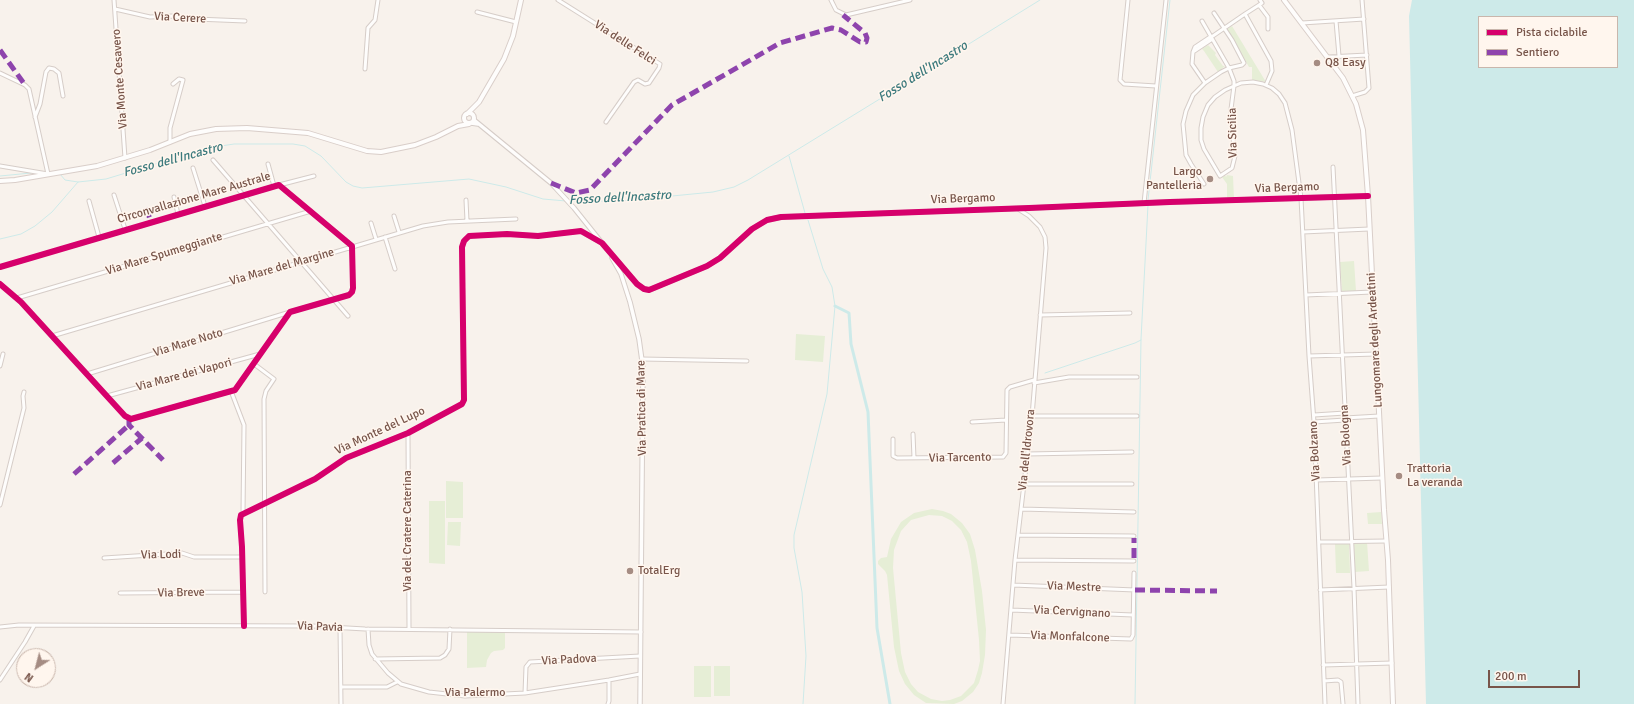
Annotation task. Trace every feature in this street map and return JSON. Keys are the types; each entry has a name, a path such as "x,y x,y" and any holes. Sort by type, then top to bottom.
{"main road":[{"path":"458,126 467,114 475,107 488,88 504,59 512,41 521,0"},
{"name":"Lungomare degli Ardeatini","path":"1284,0 1342,76 1358,110 1363,130 1368,196 1389,587 1393,704"},
{"path":"472,121 475,107"},
{"path":"467,114 472,114 472,121"},
{"path":"464,118 466,123 472,121"},
{"path":"0,181 97,166 150,150 194,133 216,129 257,128 310,133 367,151 381,152 419,144 472,121"}],"street":[{"name":"Via Monte Cesavero","path":"114,0 125,158"},
{"path":"365,69 368,28 375,20 378,0"},
{"name":"Via delle Felci","path":"558,0 659,64 659,68 648,83 645,84 638,80 634,82 606,122"},
{"path":"831,0 836,9 843,15 910,0"},
{"path":"1128,0 1120,80 1124,84 1156,86"},
{"path":"1144,203 1166,0"},
{"path":"1260,0 1262,3 1260,5 1268,17 1268,29"},
{"path":"1352,96 1368,90 1369,87 1362,0"},
{"path":"1205,83 1192,64 1193,52 1225,28 1260,5"},
{"name":"Via Cerere","path":"115,9 148,16 245,21"},
{"path":"477,12 516,22"},
{"path":"1204,184 1186,155 1183,124 1186,111 1193,95 1205,83 1228,68 1242,65 1244,63 1225,28 1214,13"},
{"path":"1234,86 1253,82 1266,84 1271,73 1271,61 1245,14"},
{"path":"1302,23 1364,19"},
{"name":"Via Sicilia","path":"1202,21 1228,68 1233,79 1234,86 1231,118 1235,156 1231,169 1220,176 1203,147 1201,125 1206,110 1212,100 1222,91 1234,86"},
{"path":"1336,21 1339,56"},
{"path":"1328,57 1367,54"},
{"path":"35,118 40,104 48,68 54,69 59,74 62,96"},
{"path":"0,73 27,87 48,174 0,166"},
{"path":"170,142 170,128 182,80 179,78 173,84"},
{"name":"Via Bolzano","path":"1266,84 1279,94 1287,108 1292,130 1301,198 1309,356 1314,415 1325,704"},
{"name":"Via Pratica di Mare","path":"472,121 548,180 561,193 602,242 614,262 626,289 635,320 642,359 644,381 640,704"},
{"path":"213,160 348,316"},
{"path":"268,164 274,186"},
{"name":"Via Bologna","path":"1333,167 1352,541 1358,704"},
{"path":"193,168 205,206"},
{"path":"279,185 314,176"},
{"name":"Circonvallazione Mare Australe","path":"0,267 125,229 279,185 352,246"},
{"path":"114,195 125,229"},
{"name":"Via Bergamo","path":"602,242 637,284 644,289 649,290 709,265 718,259 749,230 777,217 1368,196"},
{"path":"174,197 178,214"},
{"path":"466,200 467,221"},
{"path":"89,201 99,237"},
{"name":"Via dell'Idrovora","path":"1003,704 1015,560 1032,416 1046,250 1045,237 1042,229 1034,220 1018,209"},
{"name":"Via Mare Spumeggiante","path":"17,298 311,211"},
{"path":"394,216 399,232"},
{"name":"Via Mare del Margine","path":"52,336 399,232 433,224 516,219"},
{"path":"371,222 376,239"},
{"path":"1303,232 1369,229"},
{"name":"Via Monte del Lupo","path":"243,513 315,479 346,458 408,433 460,406 464,400 462,247 465,239 472,236 510,234 538,236 580,231 602,242"},
{"path":"385,237 394,269"},
{"path":"0,284 17,298 126,417 131,419 232,391 237,388 290,312 349,295 353,290 352,246"},
{"path":"1306,295 1372,292"},
{"name":"Via Mare Noto","path":"87,374 290,312"},
{"path":"1040,315 1130,313"},
{"path":"0,366 3,354"},
{"name":"Via Mare dei Vapori","path":"107,396 260,354"},
{"path":"1309,356 1376,354"},
{"path":"642,359 747,361"},
{"path":"254,364 274,379 265,393 264,399 265,592"},
{"path":"1034,381 1069,377 1137,376"},
{"name":"Via Tarcento","path":"893,439 894,458 1004,456 1006,453 1007,389 1034,381"},
{"path":"232,391 244,425 243,513 240,519 244,626"},
{"path":"0,505 24,408 24,392"},
{"path":"1314,415 1345,413"},
{"path":"1032,416 1137,416"},
{"path":"1314,422 1379,416"},
{"path":"972,422 1006,420"},
{"name":"Via del Cratere Caterina","path":"408,433 409,628"},
{"name":"Via Tarcento","path":"913,434 914,458"},
{"path":"1027,454 1132,452"},
{"path":"1317,480 1382,478"},
{"path":"1024,484 1132,484"},
{"path":"1021,509 1134,512"},
{"path":"1018,535 1134,536"},
{"path":"1319,542 1386,541"},
{"name":"Via Lodi","path":"104,558 182,553 195,557 242,557"},
{"path":"1015,560 1134,560"},
{"path":"1133,615 1134,573"},
{"name":"Via Mestre","path":"1013,585 1134,590"},
{"path":"1320,590 1389,587"},
{"name":"Via Breve","path":"120,593 243,592"},
{"name":"Via Cervignano","path":"1011,610 1133,615"},
{"name":"Via Monfalcone","path":"1009,635 1129,639 1132,638 1133,615"},
{"name":"Via Pavia","path":"0,627 16,625 313,626 368,629 409,628 641,632"},
{"path":"0,680 26,642 34,626"},
{"path":"340,628 341,704"},
{"name":"Via Palermo","path":"368,629 370,648 375,659 397,682 422,691 455,695 525,693 640,674"},
{"path":"375,659 440,658 445,655 448,649 450,629"},
{"name":"Via Padova","path":"525,693 526,667 530,662 640,656"},
{"path":"1323,665 1392,663"},
{"path":"608,704 609,680"},
{"path":"1324,681 1338,680 1341,682 1343,704"},
{"path":"341,687 387,687 397,682"}],"green space":[{"path":"1232,26 1266,82 1252,80 1252,67 1249,67 1227,29"},
{"path":"1208,45 1216,53 1215,55 1223,66 1225,66 1218,72 1202,49"},
{"path":"1225,175 1226,177 1227,175 1233,176 1234,199 1227,199 1227,184 1222,177"},
{"path":"1354,261 1356,291 1342,291 1340,262"},
{"path":"796,334 825,336 823,362 795,360"},
{"path":"446,481 463,482 463,518 446,518"},
{"path":"429,501 445,501 445,564 429,563"},
{"path":"932,509 951,514 962,523 970,534 975,550 982,591 986,630 985,655 979,683 973,692 962,701 954,704 926,703 914,695 905,684 899,671 894,647 887,575 878,564 878,561 881,558 887,557 891,539 901,522 914,513","holes":["929,515 942,516 952,521 961,530 967,542 971,561 980,661 974,683 961,696 942,701 931,699 918,692 911,684 905,672 901,653 893,568 894,550 901,531 911,520"]},
{"path":"1381,512 1382,524 1368,524 1367,513"},
{"path":"448,522 461,522 460,546 447,545"},
{"path":"1367,542 1369,571 1355,572 1354,543"},
{"path":"1349,543 1350,573 1336,573 1335,544"},
{"path":"505,631 505,648 503,650 494,651 491,653 487,660 486,667 467,668 467,632"},
{"path":"694,666 711,666 711,697 694,697"},
{"path":"714,666 730,666 730,696 714,696"}],"water":[{"path":"1412,0 1634,0 1634,704 1426,704 1409,16"}],"waterway":[{"name":"Fosso dell'Incastro","path":"569,201 621,201 713,192 734,187 748,180 1040,0"},
{"path":"1148,200 1170,0"},
{"name":"Fosso dell'Incastro","path":"0,239 21,234 35,226 52,212 78,182 106,179 208,148 234,144 293,144 305,146 321,156 346,182 353,186 362,188 469,179 506,187 543,199 566,201"},
{"path":"789,156 805,213"},
{"path":"0,176 31,173"},
{"path":"60,174 65,180 78,182"},
{"path":"1135,704 1141,339 1148,205"},
{"path":"803,704 806,656 802,592 794,548 794,535 827,394 835,306 832,287 823,269 808,220"},
{"path":"835,306 849,313 851,344 868,412 877,628 890,704"},
{"path":"1045,373 1141,340"}],"marked path":[{"path":"551,183 576,193 590,190 672,105 780,43 832,28 841,30 860,42 866,42 867,38 865,33 843,15"},
{"path":"0,50 25,85"},
{"path":"146,208 151,222"},
{"path":"129,420 129,425 163,460"},
{"path":"74,474 129,425"},
{"path":"113,463 142,438"},
{"path":"1134,538 1134,558"},
{"path":"1135,590 1217,591"}],"cycle path":[{"path":"0,267 279,185 352,246 353,288 349,295 290,312 235,390 131,419 125,416 21,302 0,284"},
{"path":"244,626 241,515 315,479 346,458 408,433 462,404 464,400 462,247 464,241 469,236 507,234 538,236 581,231 602,243 637,284 644,289 649,290 707,266 720,258 752,229 767,220 781,217 1368,196"}],"place":[{"name":"Q8 Easy","path":"1317,63"},
{"name":"Largo Pantelleria","path":"1210,179"},
{"name":"Trattoria La veranda","path":"1399,476"},
{"name":"TotalErg","path":"630,571"}]}
